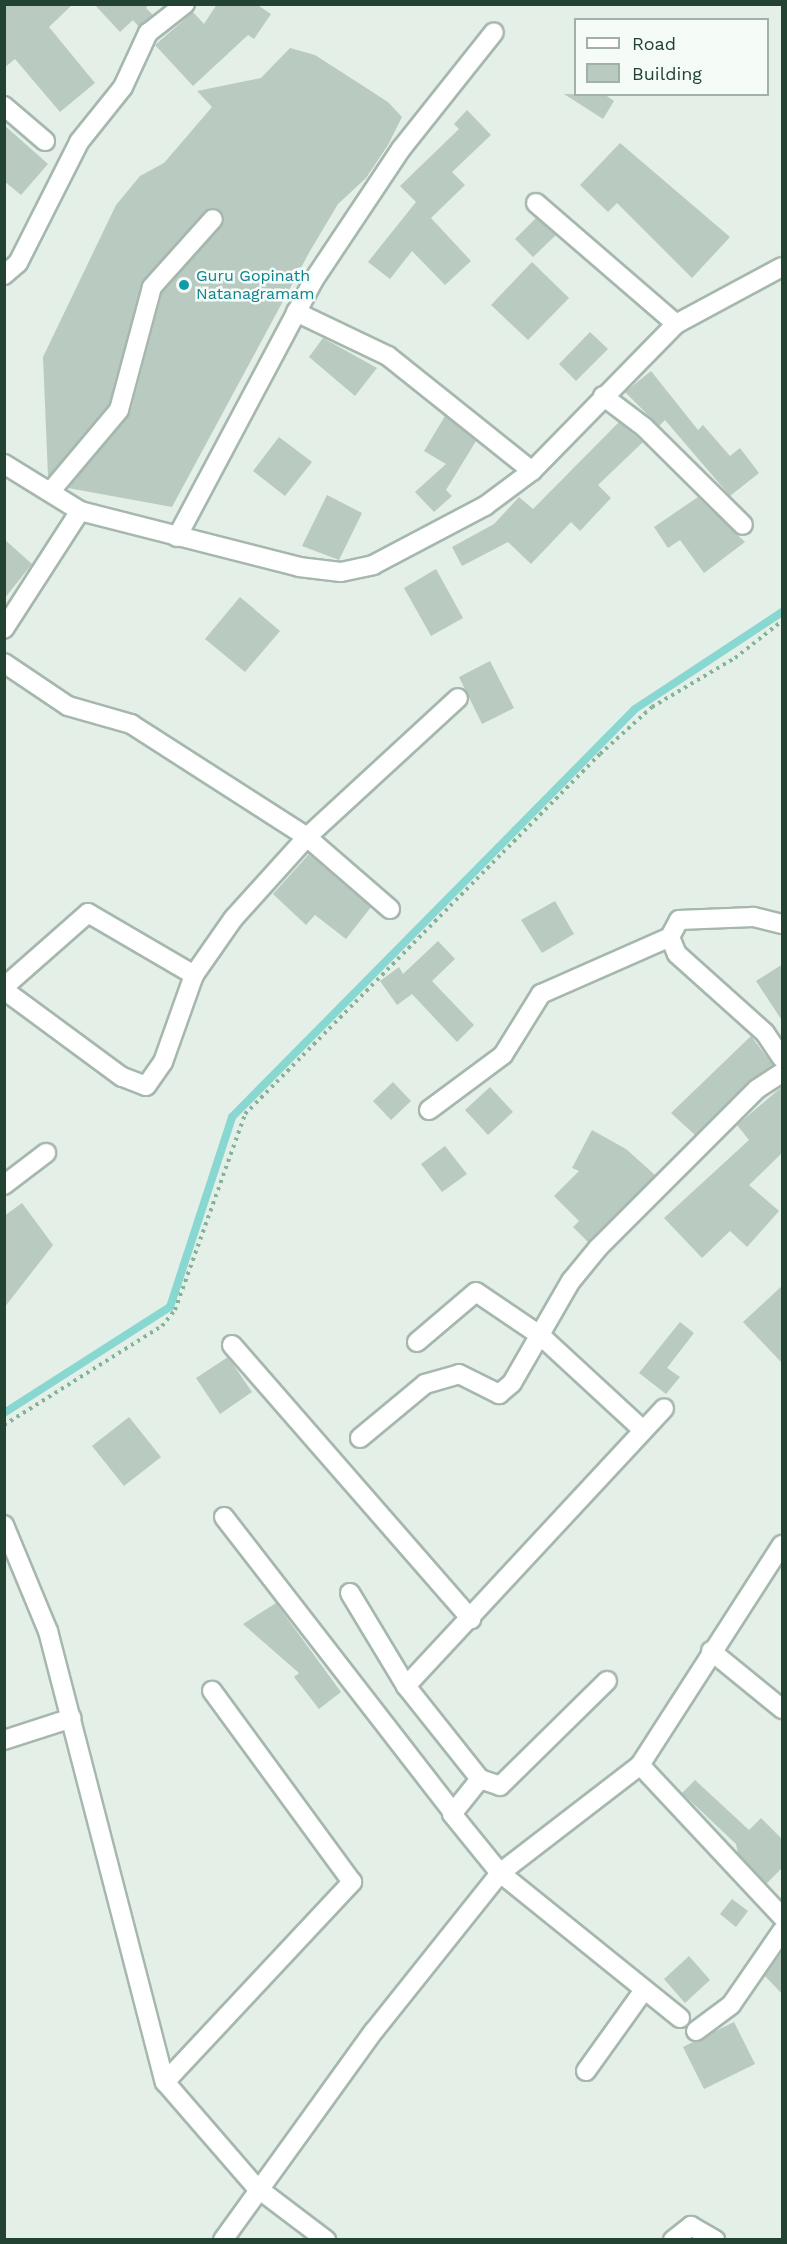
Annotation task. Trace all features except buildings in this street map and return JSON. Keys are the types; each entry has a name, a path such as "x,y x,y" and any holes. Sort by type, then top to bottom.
{"street":[{"path":"4,275 18,263 79,142 123,87 148,33 185,4"},
{"path":"177,537 297,312 401,149 494,32"},
{"path":"4,106 45,141"},
{"path":"536,203 676,324"},
{"path":"50,492 119,410 152,287 213,219"},
{"path":"4,464 80,511 177,537 341,572 373,565 485,506 532,471 676,324 783,267"},
{"path":"297,312 388,356 532,471"},
{"path":"603,396 644,427 743,525"},
{"path":"4,629 80,511"},
{"path":"4,663 68,706 131,724 307,837 390,909"},
{"path":"194,975 88,913 4,989 140,1087 163,1062 194,975 233,919 307,837 458,698"},
{"path":"429,1110 503,1056 541,994 670,937 680,920 753,917 783,924"},
{"path":"670,937 677,954 765,1033 783,1058"},
{"path":"360,1438 425,1384 459,1374 499,1395 541,1336 571,1281 628,1215 757,1089 783,1072"},
{"path":"4,1185 46,1153"},
{"path":"417,1342 476,1292 541,1336 643,1430"},
{"path":"231,1345 471,1619"},
{"path":"406,1686 471,1619 664,1408"},
{"path":"224,1517 500,1873 680,2019"},
{"path":"4,1525 48,1631 165,2082 256,2187 326,2240"},
{"path":"223,2240 256,2187 473,1901 500,1873 639,1765 711,1651 783,1545"},
{"path":"350,1593 406,1686 480,1779 500,1786 607,1681"},
{"path":"711,1651 783,1709"},
{"path":"165,2082 352,1882 212,1691"},
{"path":"4,1740 72,1718"},
{"path":"639,1765 783,1917"},
{"path":"452,1810 480,1779"},
{"path":"696,2031 731,2005 783,1931"},
{"path":"586,2071 644,1990"},
{"path":"673,2240 692,2226 715,2240"}],"path":[{"path":"4,1425 162,1326 174,1310 193,1272 212,1198 245,1114 635,722 783,621"}],"waterway":[{"path":"4,1413 170,1307 232,1117 635,709 782,612"}],"place":[{"name":"Guru Gopinath Natanagramam","path":"184,285"}]}
